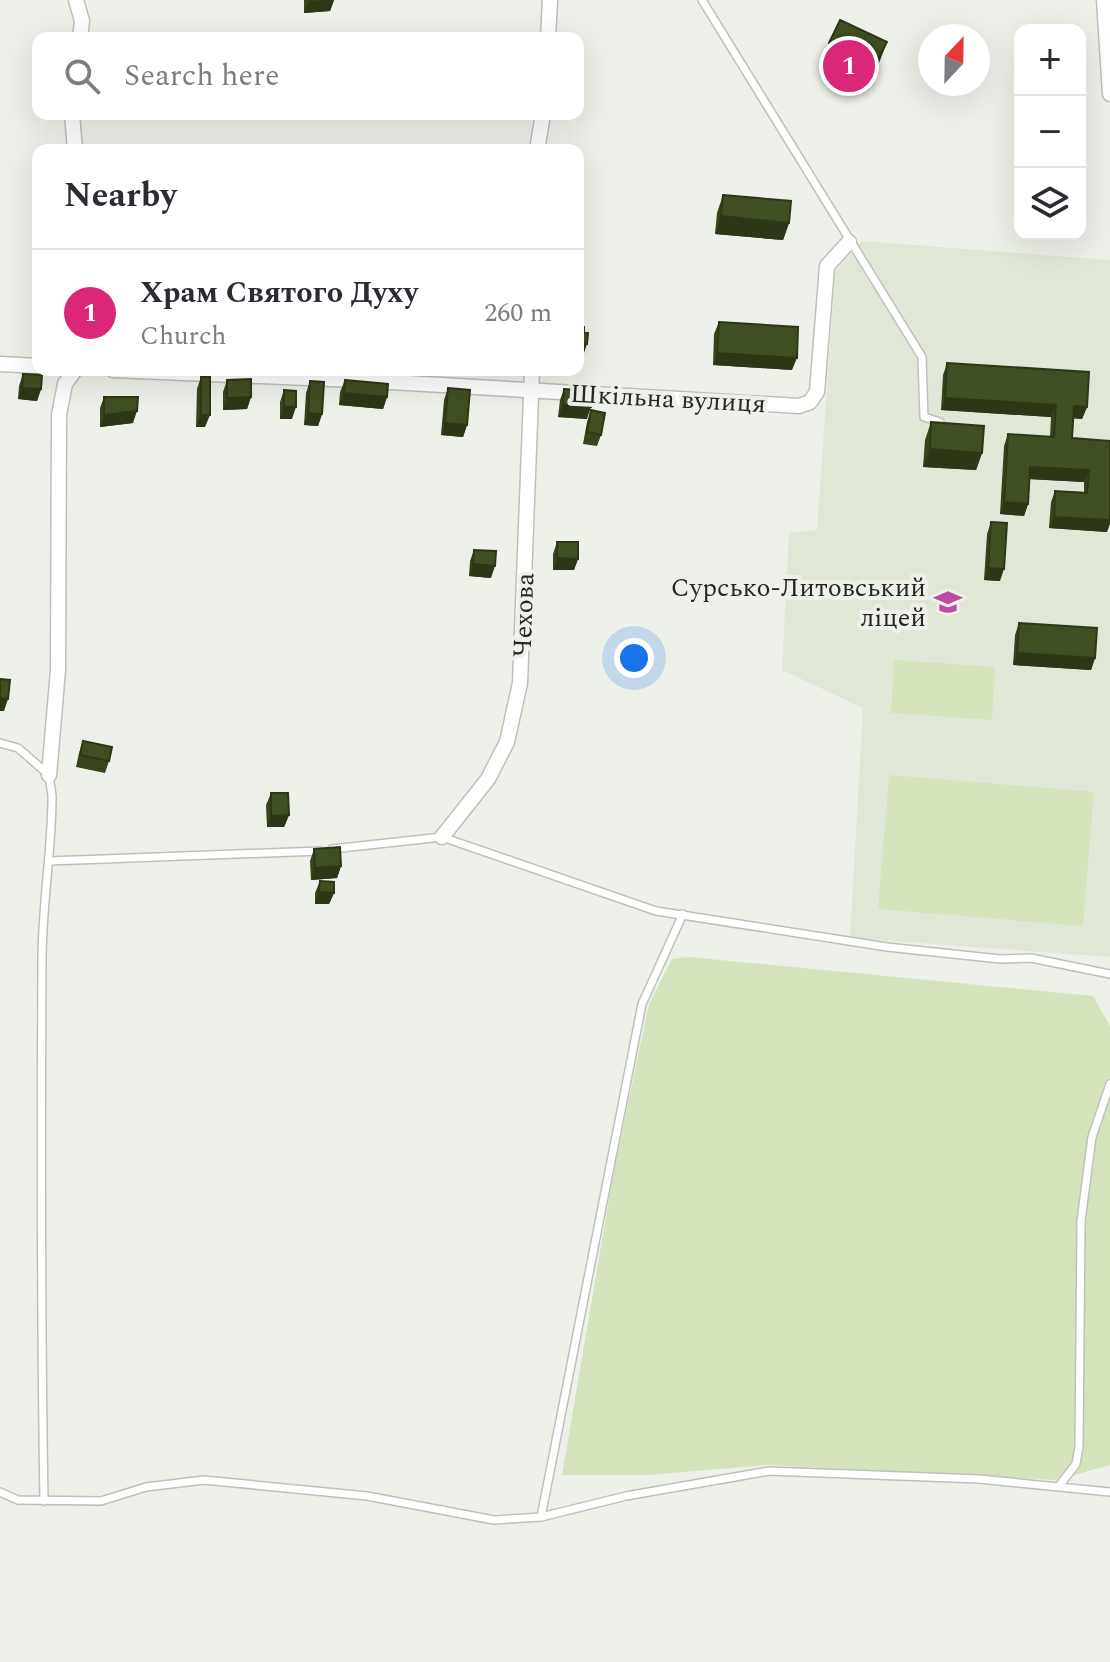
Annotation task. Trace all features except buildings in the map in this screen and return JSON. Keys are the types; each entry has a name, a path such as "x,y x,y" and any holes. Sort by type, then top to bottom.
{"street":[{"path":"76,0 82,21 81,32"},
{"path":"548,32 550,0"},
{"path":"1104,0 1110,94"},
{"path":"72,120 74,144"},
{"path":"538,144 542,120"},
{"name":"Шкільна вулиця","path":"232,376 805,405 815,397 819,385 827,266 849,242"},
{"path":"0,364 32,366"},
{"path":"49,775 58,670 59,415 65,384 71,376"},
{"name":"Чехова","path":"442,837 488,779 507,742 520,683 532,376"}],"lane":[{"path":"702,0 922,357 924,417 940,422"},
{"path":"0,743 18,748 49,775 50,861 42,960 44,1157 39,1306 44,1501"},
{"path":"50,861 297,853 442,837 581,888 656,911 887,947 1000,959 1031,958 1110,974"},
{"path":"541,1517 642,1004 683,914"},
{"path":"1059,1486 1076,1464 1079,1447 1081,1221 1092,1137 1110,1084"},
{"path":"0,1492 18,1500 101,1501 146,1487 204,1480 367,1496 494,1520 541,1517 626,1496 769,1471 912,1474 1110,1492"}],"shaded area":[{"name":"Сурсько-Литовський ліцей","path":"862,241 1110,260 1110,957 850,938 863,708 782,670 789,533 817,530 835,272"}],"green space":[{"path":"894,660 995,667 992,720 891,713"},
{"path":"889,775 1094,792 1083,926 878,909"},
{"path":"689,957 1093,996 1110,1026 1110,1465 1056,1480 768,1465 648,1475 562,1475 614,1170 649,1004 672,959"}],"place":[{"name":"Храм Святого Духу","path":"849,66"},
{"name":"Сурсько-Литовський ліцей","path":"948,602"}]}
